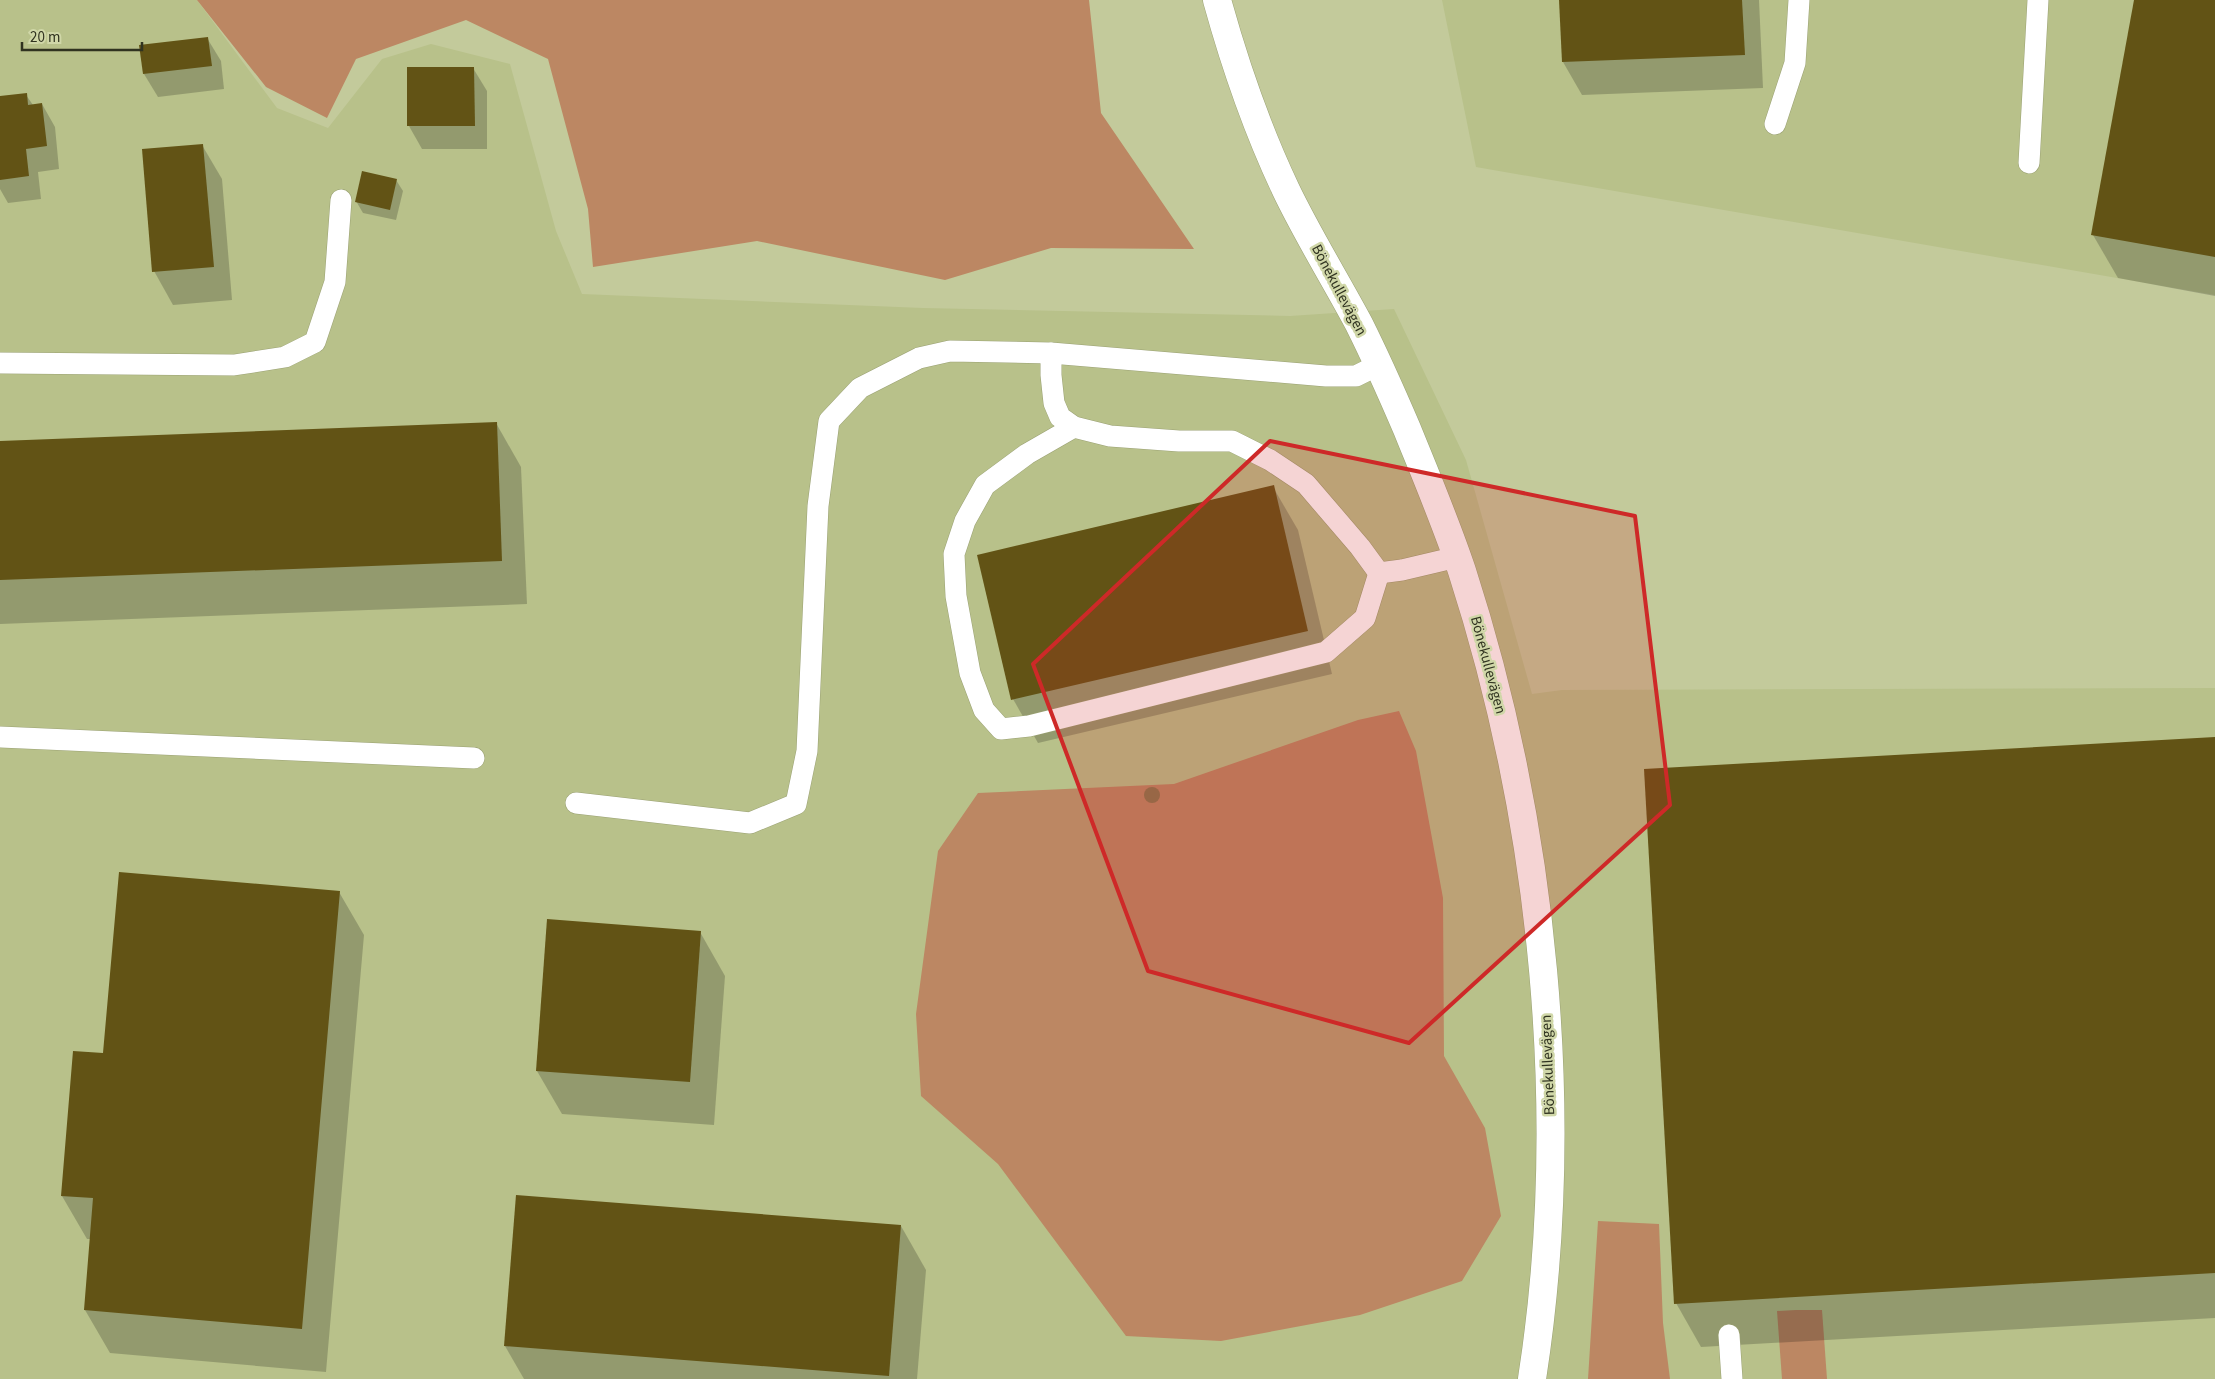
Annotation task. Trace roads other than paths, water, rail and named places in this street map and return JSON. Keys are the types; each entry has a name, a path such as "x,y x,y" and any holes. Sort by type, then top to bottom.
{"street":[{"name":"Bönekullevägen","path":"1217,0 1228,40 1260,133 1286,191 1360,326 1406,426 1457,557 1501,710 1517,786 1544,972 1551,1142 1542,1302 1532,1379"}],"lane":[{"path":"1775,124 1795,63 1800,0"},
{"path":"2028,163 2038,0"},
{"path":"0,363 234,365 286,357 315,342 335,282 341,200"},
{"path":"576,803 750,823 796,804 806,751 818,506 829,421 860,388 919,358 950,351 1051,353 1326,376 1356,376 1378,365"},
{"path":"1051,353 1054,403 1060,417 1074,427 1110,436 1179,441 1232,441 1270,460 1306,484 1360,547 1379,573"},
{"path":"1074,427 1027,454 985,485 965,521 954,554 956,596 970,673 984,710 1001,728 1029,726 1326,652 1365,618 1379,573"},
{"path":"1379,573 1402,570 1457,557"},
{"path":"0,737 474,758"},
{"path":"1728,1335 1732,1379"}]}
